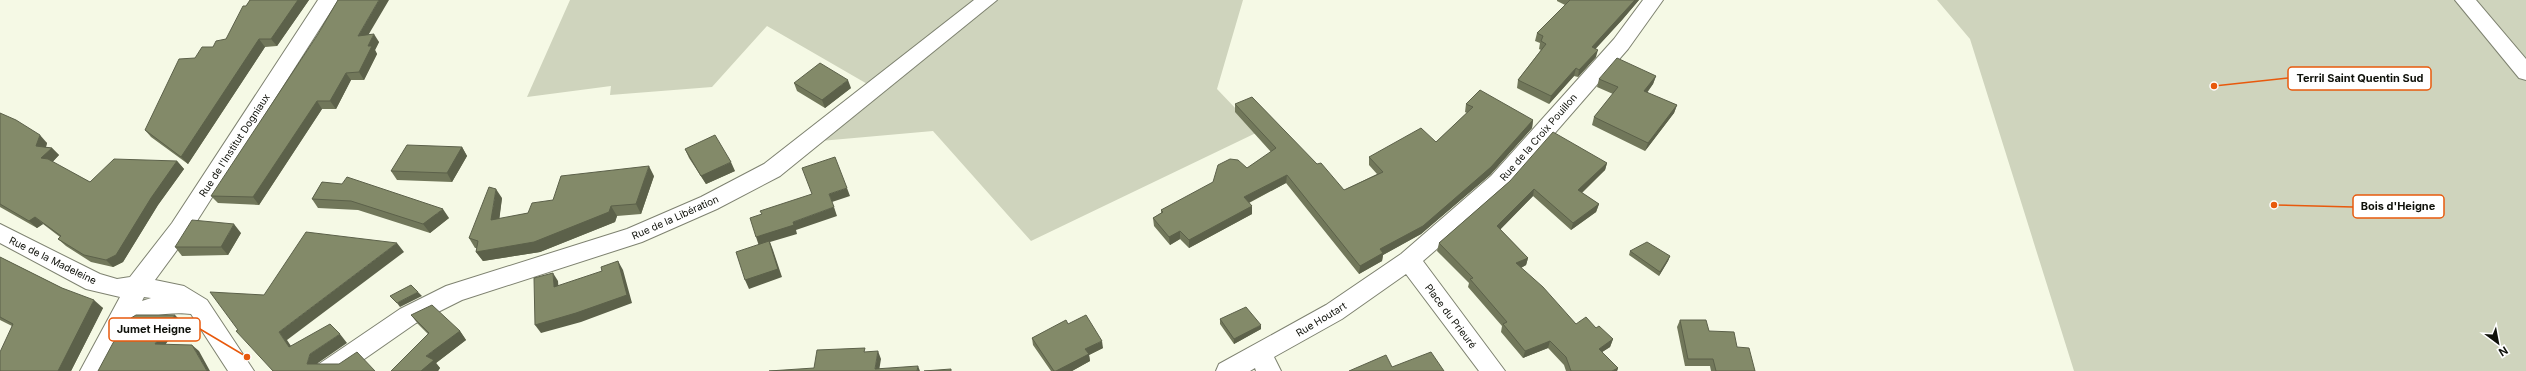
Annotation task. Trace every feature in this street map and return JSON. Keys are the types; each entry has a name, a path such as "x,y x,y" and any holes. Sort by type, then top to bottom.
{"street":[{"name":"Rue de l'Institut Dogniaux","path":"92,371 121,321 137,286 180,229 328,0"},
{"name":"Rue de la Libération","path":"328,371 408,316 454,293 634,236 709,203 772,170 986,0"},
{"name":"Rue de la Croix Pouillon","path":"1409,260 1499,182 1621,44 1653,0"},
{"path":"2465,0 2526,73"},
{"name":"Rue de la Madeleine","path":"0,234 94,282 117,288 137,286 176,293 199,307 242,371"},
{"name":"Rue Houtart","path":"1228,371 1264,363 1409,260"},
{"name":"Place du Prieuré","path":"1409,260 1493,371"},
{"path":"121,321 144,310 174,301 199,307"}],"green space":[{"path":"570,0 1243,0 1217,89 1258,132 1031,241 933,131 809,142 876,89 767,26 712,87 610,95 611,86 527,97"},
{"path":"1937,0 2526,0 2526,371 2074,371 1970,39"}],"building":[{"path":"250,0 298,0 271,39 259,39 181,157 145,130 179,59 195,58 202,47 213,47 216,41 226,39 243,6 246,6"},
{"path":"338,0 379,0 358,36 374,34 368,46 372,46 359,72 346,73 330,101 317,101 253,197 211,196 318,34"},
{"path":"1570,0 1635,0 1592,47 1598,50 1579,70 1576,68 1551,96 1518,80 1546,44 1541,41 1543,36 1537,33"},
{"path":"1617,58 1656,76 1644,91 1677,105 1648,143 1594,117 1618,87 1599,79"},
{"path":"820,63 848,80 822,100 794,83"},
{"path":"1480,90 1533,120 1491,167 1423,226 1380,249 1383,253 1360,266 1287,175 1244,197 1252,206 1189,240 1180,231 1169,237 1153,218 1163,212 1161,210 1213,182 1218,165 1230,159 1238,160 1247,168 1276,148 1235,104 1252,97 1317,164 1321,163 1344,190 1383,172 1369,157 1421,128 1436,142 1473,107 1466,104"},
{"path":"0,113 16,120 40,135 36,146 52,148 41,158 48,159 90,182 114,159 177,161 151,198 116,255 106,260 84,255 58,239 61,236 35,217 29,221 0,204"},
{"path":"1553,132 1607,163 1578,190 1599,204 1573,223 1534,189 1497,226 1528,258 1516,263 1543,287 1576,324 1586,317 1596,328 1599,326 1613,339 1599,349 1618,368 1612,371 1571,371 1566,357 1550,341 1525,351 1503,324 1507,322 1470,279 1473,278 1439,243 1510,181"},
{"path":"715,135 731,162 701,176 685,149"},
{"path":"407,145 462,147 447,173 391,171"},
{"path":"835,157 847,188 829,194 834,207 793,222 794,225 756,237 750,218 762,214 760,211 812,194 802,168"},
{"path":"649,166 636,204 611,206 609,212 534,242 476,252 478,241 469,238 489,187 496,189 491,220 528,213 532,203 553,200 561,176"},
{"path":"347,177 443,209 423,224 351,201 312,199 322,182 342,184"},
{"path":"192,220 234,224 221,247 175,247"},
{"path":"306,232 397,243 279,332 289,347 330,324 340,334 310,354 307,364 339,364 357,352 375,371 273,371 236,331 238,330 210,292 264,295"},
{"path":"769,241 778,269 745,280 736,252"},
{"path":"1647,242 1670,256 1660,272 1630,251"},
{"path":"0,257 62,288 94,300 58,371 0,371 0,352 13,324 0,317"},
{"path":"618,261 627,295 576,313 535,325 534,278 553,273 554,287 602,271 601,267"},
{"path":"411,285 418,292 397,303 390,296"},
{"path":"432,305 460,331 426,356 434,360 421,371 391,371 429,333 411,315"},
{"path":"1246,307 1261,325 1234,339 1220,319"},
{"path":"136,315 175,315 155,344 192,345 207,371 98,371 113,343 131,318"},
{"path":"1086,315 1102,341 1085,349 1089,354 1054,371 1032,338 1066,320 1068,324"},
{"path":"1680,320 1706,320 1709,331 1734,332 1737,347 1749,348 1755,371 1716,371 1713,359 1688,359"},
{"path":"865,348 864,352 878,351 875,369 918,366 917,371 769,371 814,368 817,350"},
{"path":"1431,352 1444,371 1349,371 1386,355 1392,367"},
{"path":"951,369 951,371 924,371"}],"place":[{"name":"Terril Saint Quentin Sud","path":"2214,86"},
{"name":"Bois d'Heigne","path":"2274,205"},
{"name":"Jumet Heigne","path":"247,357"}]}
